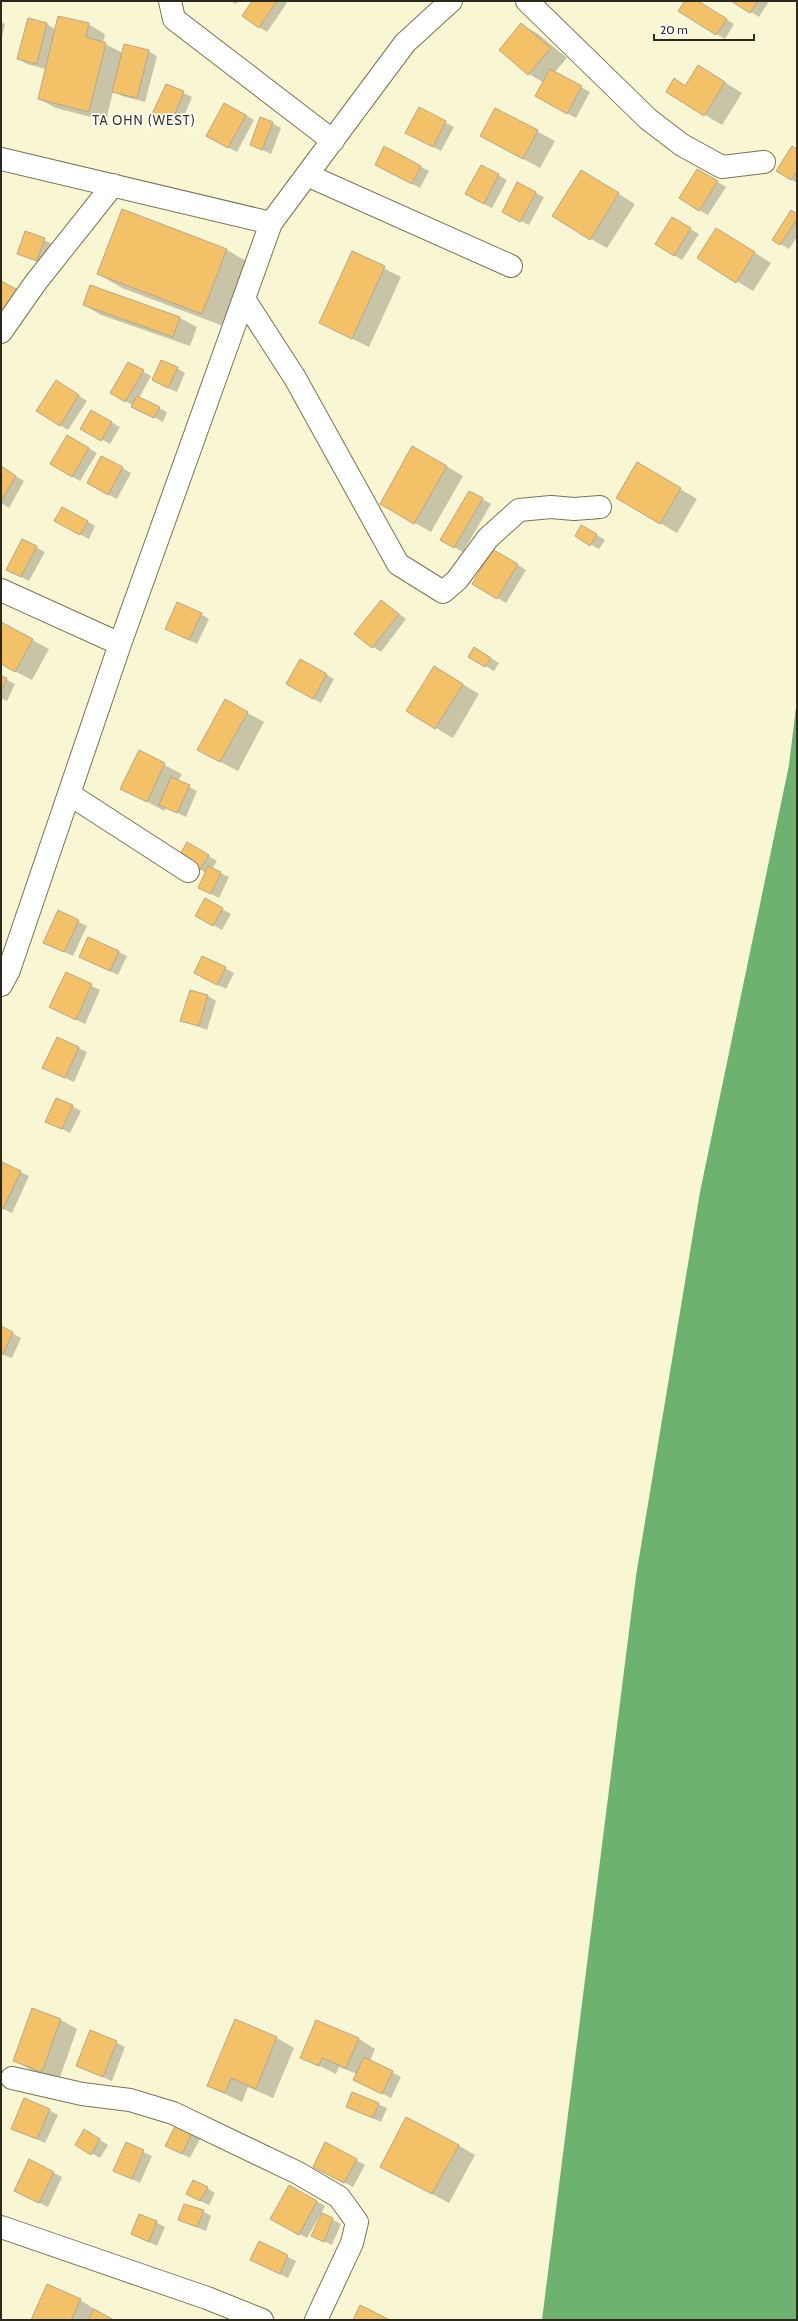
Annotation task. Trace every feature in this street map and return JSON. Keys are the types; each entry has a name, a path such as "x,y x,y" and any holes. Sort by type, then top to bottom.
{"street":[{"path":"170,1 174,19 333,141"},
{"path":"1,985 9,970 120,644 271,223 405,44 451,1"},
{"path":"527,1 648,119 682,145 722,167 764,162"},
{"path":"1,159 271,223"},
{"path":"307,175 511,266"},
{"path":"1,332 36,282 113,185"},
{"path":"244,299 296,378 398,564 444,592 457,580 488,538 519,510 551,507 574,509 600,507"},
{"path":"1,590 120,644"},
{"path":"69,794 188,871"},
{"path":"12,2078 82,2094 130,2100 173,2113 298,2173 339,2197 357,2222 352,2244 316,2320"},
{"path":"1,2227 207,2298 262,2320"}],"shaded area":[{"path":"797,699 797,2320 542,2320 636,1576 700,1192 789,765"}],"building":[{"path":"252,1 277,1 259,28 242,16"},
{"path":"685,1 698,1 727,19 716,35 678,11"},
{"path":"731,1 758,1 750,13"},
{"path":"58,16 89,23 86,37 106,43 89,112 38,99"},
{"path":"28,18 47,23 37,64 17,59"},
{"path":"521,23 551,48 528,75 499,50"},
{"path":"124,44 149,50 137,98 112,92"},
{"path":"698,65 725,82 704,116 666,92 674,78 685,86"},
{"path":"550,69 582,86 567,114 535,96"},
{"path":"166,84 184,91 172,122 152,114"},
{"path":"224,103 246,115 228,148 206,136"},
{"path":"419,107 446,121 433,147 405,133"},
{"path":"495,108 538,130 523,159 480,136"},
{"path":"260,117 273,122 262,150 250,145"},
{"path":"384,146 421,166 412,184 375,165"},
{"path":"792,146 797,149 797,171 791,180 776,171"},
{"path":"481,165 499,174 484,204 465,194"},
{"path":"697,169 718,181 699,211 679,198"},
{"path":"581,170 619,193 590,240 552,216"},
{"path":"517,182 536,192 520,222 502,212"},
{"path":"122,209 227,249 202,314 97,274"},
{"path":"791,210 797,214 797,219 780,245 772,240"},
{"path":"672,217 691,228 674,256 655,244"},
{"path":"716,228 755,252 736,283 697,258"},
{"path":"25,231 45,238 37,261 17,254"},
{"path":"352,251 385,266 352,339 319,323"},
{"path":"1,281 18,290 1,320"},
{"path":"90,285 180,317 173,337 83,305"},
{"path":"161,360 178,367 168,388 152,380"},
{"path":"128,362 144,370 125,402 110,393"},
{"path":"56,380 79,395 60,426 36,411"},
{"path":"137,396 160,407 154,418 131,407"},
{"path":"91,410 112,422 101,441 80,429"},
{"path":"67,435 89,448 72,477 50,464"},
{"path":"412,446 447,466 414,524 380,504"},
{"path":"101,456 123,467 108,495 87,483"},
{"path":"637,462 681,488 660,524 616,498"},
{"path":"1,466 16,476 1,502"},
{"path":"469,491 483,498 454,548 440,540"},
{"path":"62,507 88,521 80,535 54,521"},
{"path":"581,525 597,534 590,546 575,536"},
{"path":"22,539 37,546 21,577 6,570"},
{"path":"492,549 518,564 497,599 472,584"},
{"path":"381,600 399,614 372,648 354,634"},
{"path":"177,602 202,613 189,640 165,629"},
{"path":"1,622 33,639 15,672 1,664"},
{"path":"474,647 491,658 485,667 468,657"},
{"path":"300,659 327,674 313,699 286,684"},
{"path":"434,666 463,684 435,729 406,711"},
{"path":"1,676 7,678 1,692"},
{"path":"225,699 248,712 220,762 197,750"},
{"path":"139,750 165,763 147,802 120,789"},
{"path":"171,777 190,785 177,813 159,805"},
{"path":"187,842 209,855 200,870 178,858"},
{"path":"208,866 221,872 211,894 198,888"},
{"path":"205,898 223,908 213,926 195,916"},
{"path":"58,910 79,920 64,952 43,943"},
{"path":"88,937 119,951 110,971 79,957"},
{"path":"202,956 226,967 217,985 194,973"},
{"path":"66,972 92,984 76,1020 49,1007"},
{"path":"190,990 208,995 199,1026 180,1021"},
{"path":"57,1037 79,1047 65,1078 42,1068"},
{"path":"56,1098 73,1105 62,1129 45,1122"},
{"path":"2,1162 21,1171 3,1209 1,1208"},
{"path":"1,1326 13,1332 3,1354 1,1353"},
{"path":"32,2008 61,2019 42,2072 13,2061"},
{"path":"235,2019 277,2037 256,2089 231,2078 225,2093 207,2086"},
{"path":"316,2020 359,2038 346,2068 322,2058 319,2066 300,2058"},
{"path":"90,2030 117,2041 103,2077 76,2066"},
{"path":"364,2057 393,2071 382,2094 353,2080"},
{"path":"352,2092 379,2103 373,2118 346,2107"},
{"path":"24,2098 50,2109 37,2139 11,2129"},
{"path":"406,2117 459,2145 432,2194 380,2167"},
{"path":"176,2124 193,2131 182,2154 165,2146"},
{"path":"84,2129 100,2139 91,2155 75,2145"},
{"path":"126,2142 144,2150 132,2179 113,2171"},
{"path":"325,2142 357,2159 344,2183 313,2167"},
{"path":"29,2159 54,2172 39,2203 14,2191"},
{"path":"193,2180 208,2187 200,2201 186,2194"},
{"path":"289,2185 317,2201 299,2235 270,2219"},
{"path":"184,2204 204,2210 197,2227 178,2220"},
{"path":"322,2213 333,2218 324,2242 311,2236"},
{"path":"139,2214 157,2221 149,2242 131,2234"},
{"path":"259,2241 288,2255 280,2274 250,2260"},
{"path":"47,2284 81,2299 71,2320 31,2320"},
{"path":"360,2305 390,2320 353,2320"},
{"path":"94,2309 114,2320 88,2320"}],"district":[{"name":"TA OHN (WEST)","path":"144,120"}]}
